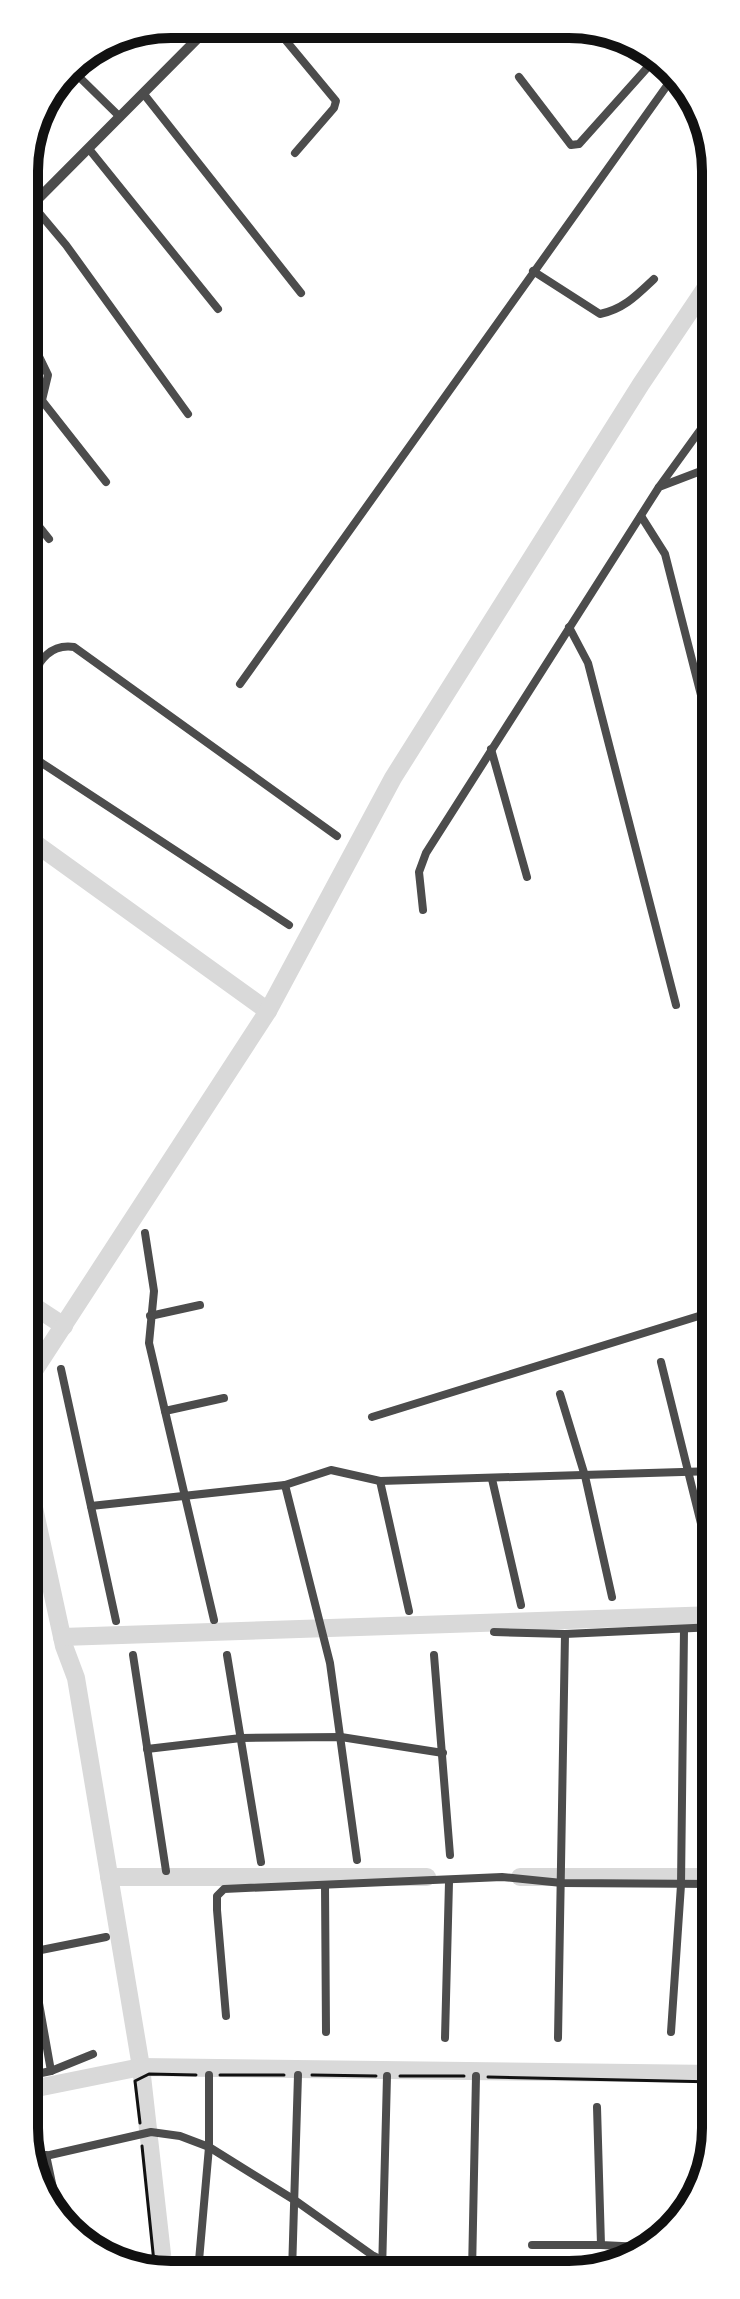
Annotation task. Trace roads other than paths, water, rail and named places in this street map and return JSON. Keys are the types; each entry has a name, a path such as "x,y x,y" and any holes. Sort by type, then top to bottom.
{"street":[{"path":"38,199 198,38"},
{"path":"284,38 336,101 295,153"},
{"path":"519,77 571,145 579,144 650,65"},
{"path":"78,76 120,117"},
{"path":"240,684 669,83"},
{"path":"143,93 301,293"},
{"path":"89,149 218,309"},
{"path":"38,211 188,414"},
{"path":"533,271 600,314 616,311 654,279"},
{"path":"38,354 48,375 42,400"},
{"path":"38,395 106,482"},
{"path":"423,910 420,864 659,487 702,428"},
{"path":"659,487 702,471"},
{"path":"641,516 665,554 702,699"},
{"path":"38,525 49,539"},
{"path":"569,627 592,675 676,1005"},
{"path":"39,665 49,651 61,645 74,647 337,836"},
{"path":"491,749 527,877"},
{"path":"38,761 289,925"},
{"path":"145,1233 153,1277 149,1343 214,1620"},
{"path":"150,1316 200,1305"},
{"path":"372,1417 702,1315"},
{"path":"661,1362 702,1524"},
{"path":"61,1369 116,1621"},
{"path":"560,1394 585,1476 612,1597"},
{"path":"165,1411 224,1398"},
{"path":"91,1506 285,1485 331,1470 380,1481 702,1472"},
{"path":"492,1479 521,1605"},
{"path":"380,1481 409,1611"},
{"path":"285,1485 330,1663 357,1860"},
{"path":"494,1632 565,1634 702,1628"},
{"path":"671,2032 681,1885 684,1629"},
{"path":"558,2038 565,1634"},
{"path":"133,1655 166,1871"},
{"path":"227,1655 261,1862"},
{"path":"434,1655 450,1855"},
{"path":"147,1749 242,1738 341,1737 443,1753"},
{"path":"226,2016 217,1896 224,1889 243,1886 449,1882 502,1877 562,1883 702,1884"},
{"path":"445,2038 449,1882"},
{"path":"325,1885 326,2032"},
{"path":"38,1951 106,1937"},
{"path":"38,1998 51,2071"},
{"path":"38,2074 93,2054"},
{"path":"199,2261 209,2147 209,2075"},
{"path":"293,2261 298,2075"},
{"path":"383,2261 387,2076"},
{"path":"472,2261 476,2076"},
{"path":"597,2107 601,2245"},
{"path":"42,2156 151,2132 180,2136 209,2147 296,2201 383,2261"},
{"path":"46,2155 53,2189"},
{"path":"532,2245 629,2246"}],"waterway":[{"path":"38,1365 268,1011 393,778 641,384 702,293"},
{"path":"38,845 268,1011"},
{"path":"38,1309 64,1326"},
{"path":"38,1526 64,1646 76,1678 141,2067 163,2260"},
{"path":"62,1637 702,1615"},
{"path":"109,1877 427,1877"},
{"path":"520,1877 702,1877"},
{"path":"38,2088 141,2067 702,2074"}]}
